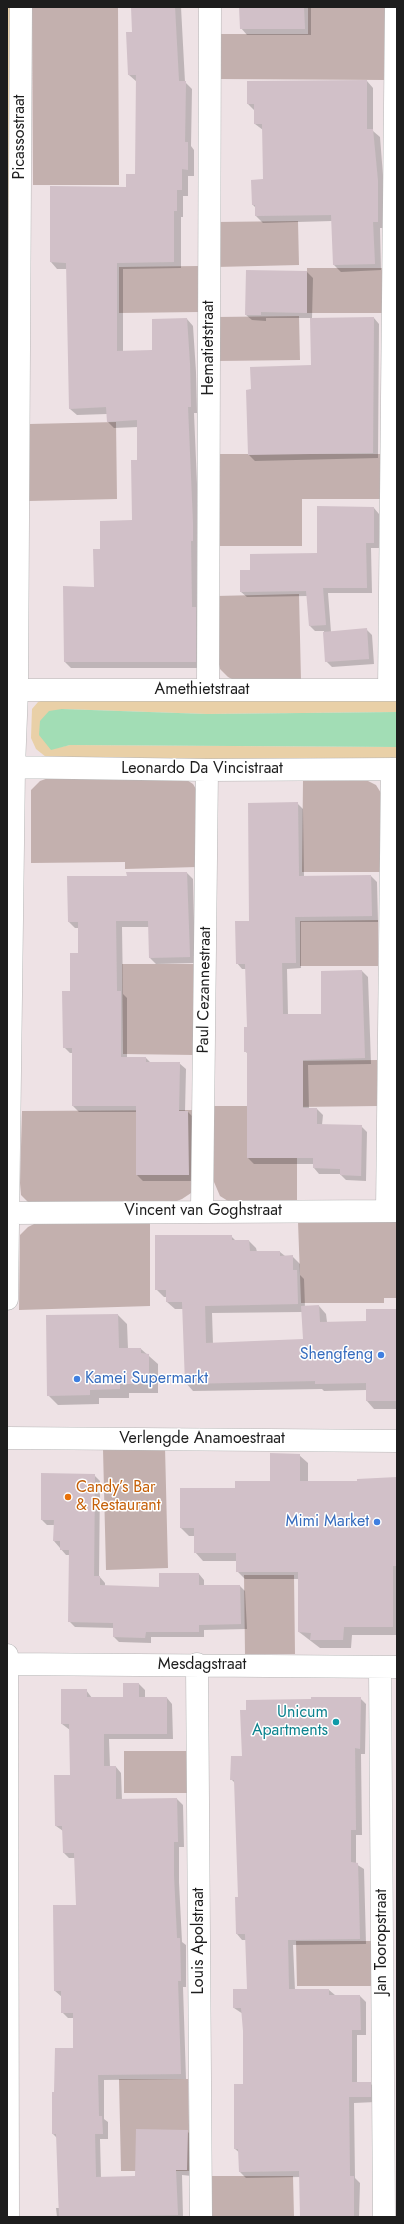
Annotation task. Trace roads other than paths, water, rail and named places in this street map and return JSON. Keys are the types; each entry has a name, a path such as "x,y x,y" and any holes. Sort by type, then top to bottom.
{"street":[{"name":"Picassostraat","path":"7,1299 10,1213 10,767 21,7"},
{"name":"Hematietstraat","path":"208,689 210,7"},
{"path":"393,690 396,7"},
{"name":"Amethietstraat","path":"12,690 393,690"},
{"name":"Leonardo Da Vincistraat","path":"10,767 208,770 394,769"},
{"path":"392,1211 394,769"},
{"name":"Paul Cezannestraat","path":"202,1211 208,770"},
{"name":"Vincent van Goghstraat","path":"10,1213 392,1211"},
{"name":"Verlengde Anamoestraat","path":"7,1438 397,1441"},
{"path":"7,1655 8,2217"},
{"name":"Mesdagstraat","path":"7,1664 197,1664 388,1667"},
{"name":"Louis Apolstraat","path":"197,1664 201,2217"},
{"name":"Jan Tooropstraat","path":"384,2217 388,1667"}],"place":[{"name":"Shengfeng","path":"381,1355"},
{"name":"Kamei Supermarkt","path":"77,1379"},
{"name":"Candy’s Bar & Restaurant","path":"68,1497"},
{"name":"Mimi Market","path":"377,1522"},
{"name":"Unicum Apartments","path":"336,1722"}]}
